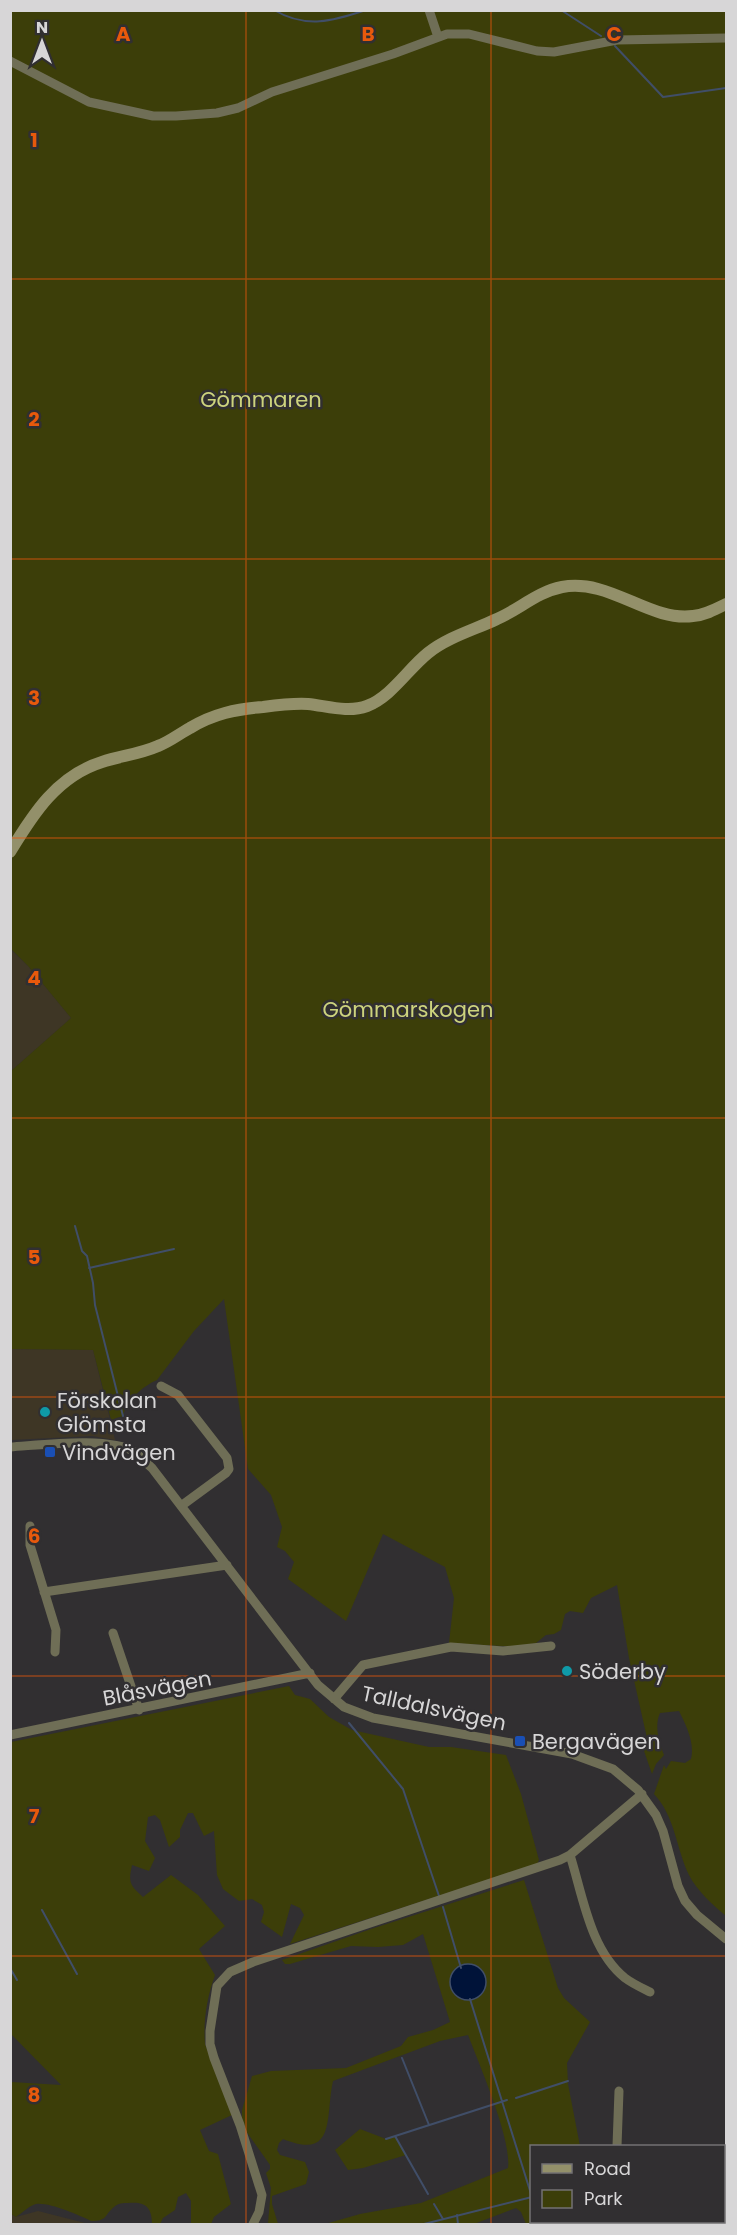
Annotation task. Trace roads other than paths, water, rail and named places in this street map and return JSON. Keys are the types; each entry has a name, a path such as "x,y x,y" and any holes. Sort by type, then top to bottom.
{"street":[{"path":"429,10 438,37"},
{"path":"10,61 89,102 153,116 206,114 238,108 272,92 393,54 447,34 465,33 537,51 554,52 616,40 726,38"},
{"path":"10,852 41,806 58,787 78,771 100,762 160,746 192,726 228,711 295,705 345,708 368,706 437,647 498,619 531,598 556,588 574,585 596,588 658,611 682,616 703,614 726,604"},
{"path":"161,1386 178,1395 227,1458 229,1464 226,1473 181,1506"},
{"name":"Talldalsvägen","path":"10,1447 103,1443 136,1453 152,1468 318,1684 344,1707 373,1718 591,1760 613,1769 642,1794 660,1823 678,1886 685,1901 697,1915 726,1939"},
{"path":"30,1526 30,1545 56,1630 55,1652"},
{"path":"44,1592 227,1565"},
{"path":"113,1633 139,1710"},
{"path":"334,1699 363,1665 452,1647 503,1651 551,1646"},
{"name":"Blåsvägen","path":"10,1735 310,1673"},
{"path":"253,2224 259,2212 262,2195 252,2158 210,2044 214,1995 222,1979 235,1969 253,1962 544,1866 570,1855 642,1794"},
{"path":"570,1855 593,1931 603,1953 625,1978 650,1992"},
{"path":"617,2145 619,2091"}],"water":[{"path":"468,1964 481,1969 486,1982 481,1995 468,2000 455,1995 450,1982 455,1969"}],"waterway":[{"path":"274,10 297,20 308,21 331,20 366,10"},
{"path":"561,10 601,36"},
{"path":"615,46 663,97 726,88"},
{"path":"75,1226 82,1251 87,1256 95,1305 123,1416"},
{"path":"89,1268 174,1249"},
{"path":"349,1723 403,1789 439,1896"},
{"path":"443,1907 461,1968"},
{"path":"42,1910 77,1974"},
{"path":"10,1968 17,1980"},
{"path":"470,1999 530,2191"},
{"path":"402,2058 429,2125"},
{"path":"516,2098 568,2081"},
{"path":"386,2139 507,2100"},
{"path":"395,2136 428,2194"},
{"path":"424,2224 530,2198"},
{"path":"434,2204 443,2219"},
{"path":"457,2215 458,2224"},
{"path":"547,2223 551,2224"}],"place":[{"name":"Förskolan Glömsta","path":"45,1412"},
{"name":"Vindvägen","path":"50,1452"},
{"name":"Söderby","path":"567,1671"},
{"name":"Bergavägen","path":"520,1741"}],"park label":[{"name":"Gömmaren","path":"261,399"},
{"name":"Gömmarskogen","path":"408,1009"}]}
